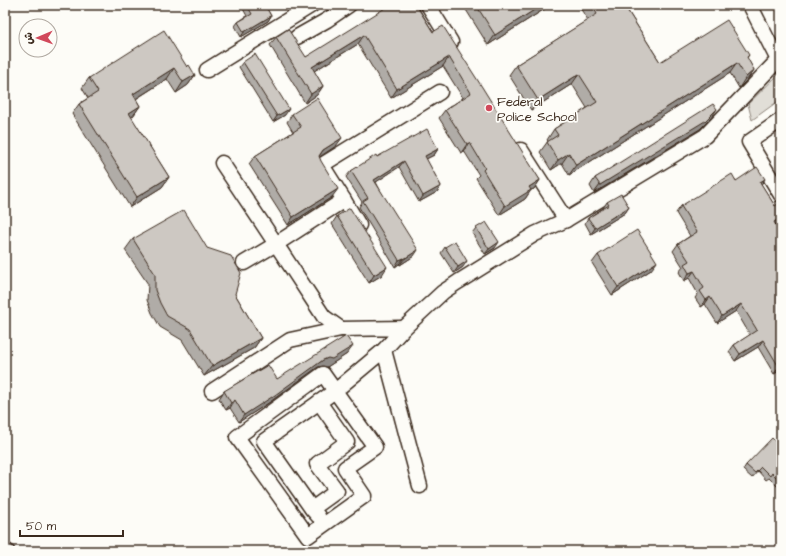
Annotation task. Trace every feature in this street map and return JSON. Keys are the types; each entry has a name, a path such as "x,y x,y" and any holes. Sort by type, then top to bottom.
{"street":[{"path":"207,70 312,5"},
{"path":"321,5 327,20"},
{"path":"297,37 327,20 349,5"},
{"path":"428,5 458,52"},
{"path":"324,524 264,441 335,391 384,350 404,328 443,292 535,234 566,220 705,136 780,59 750,5"},
{"path":"367,238 322,165 440,92"},
{"path":"781,120 749,142 781,195"},
{"path":"514,140 566,220"},
{"path":"222,163 324,317 341,329"},
{"path":"244,263 344,200"},
{"path":"212,391 290,340 341,329 404,328"},
{"path":"384,350 420,486"},
{"path":"323,374 335,391 375,446 345,468 364,496 308,536 236,437 323,374"},
{"path":"312,509 337,491 317,464 347,442 319,402"}],"shaded area":[{"path":"781,72 781,99 752,120 748,104"}],"building":[{"path":"247,5 265,5 271,16 244,32 238,22 252,14"},
{"path":"390,5 416,5 433,32 443,26 540,180 529,187 531,190 505,206 483,170 485,168 470,143 467,144 445,110 471,93 449,57 397,89 364,35 312,67 323,86 311,94 276,37 288,29 306,57"},
{"path":"476,5 542,5 495,35"},
{"path":"592,5 624,5 660,62 727,20 749,55 747,57 754,70 746,77 737,63 576,165 569,153 558,160 547,142 558,135 554,129 597,102 579,74 538,100 516,65 597,14"},
{"path":"164,30 187,67 189,65 195,75 183,82 174,68 133,94 140,106 129,113 169,177 137,197 79,104 98,92 89,78"},
{"path":"255,54 289,109 277,116 243,62"},
{"path":"317,98 342,138 323,150 319,156 338,189 293,217 255,156 301,127 292,114"},
{"path":"713,104 717,109 705,121 600,185 595,178"},
{"path":"427,129 438,149 425,156 441,186 423,196 404,161 374,180 418,250 404,259 399,260 363,201 368,198 351,171 376,155 377,157"},
{"path":"757,167 765,179 760,182 775,206 779,203 781,206 781,217 774,222 781,234 781,366 779,367 763,340 740,354 734,345 757,330 741,304 722,316 710,297 706,300 700,291 704,288 694,271 689,273 684,264 689,261 678,244 697,232 681,206 732,174 736,181"},
{"path":"621,194 629,207 595,228 588,218 609,205 607,202"},
{"path":"350,208 387,267 374,275 337,216"},
{"path":"184,210 207,248 231,256 241,273 235,294 261,338 212,366 190,329 167,316 155,290 155,274 133,239"},
{"path":"486,222 499,242 489,249 476,228"},
{"path":"637,230 657,262 618,287 598,255"},
{"path":"455,241 467,261 458,267 445,247"},
{"path":"346,336 353,346 332,359 328,358 323,360 275,395 244,415 235,400 231,403 224,391 268,365 277,379"},
{"path":"772,438 780,446 778,449 781,452 781,482 772,473 770,476 761,467 755,473 746,465"}],"place":[{"name":"Federal Police School","path":"489,108"}]}
